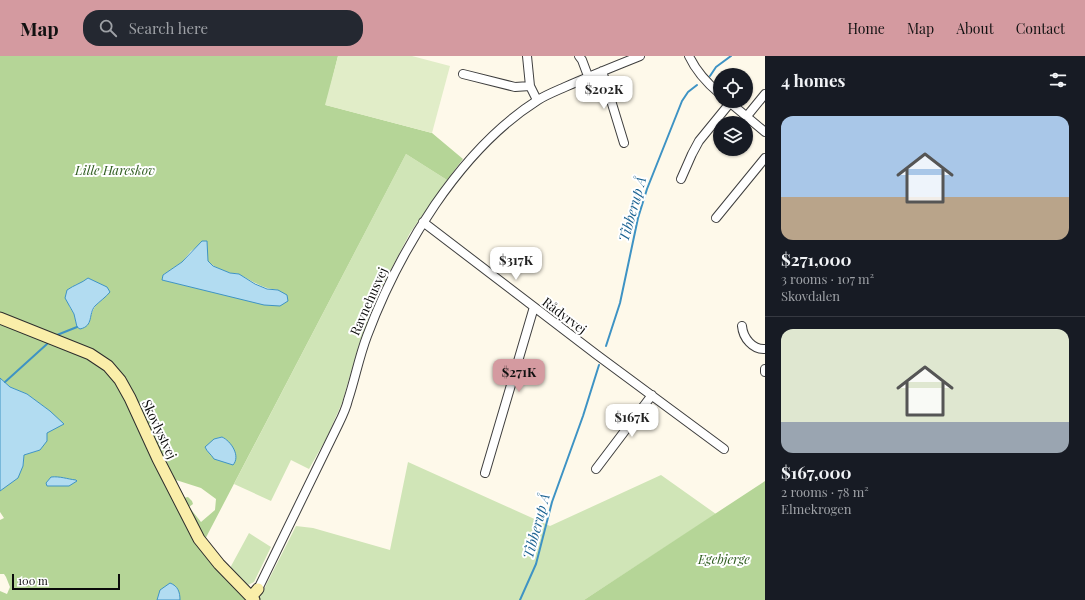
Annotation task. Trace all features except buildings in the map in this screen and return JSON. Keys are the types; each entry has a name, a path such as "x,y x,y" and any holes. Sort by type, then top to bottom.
{"street":[{"path":"527,56 530,86 537,100"},
{"path":"579,56 588,76"},
{"name":"Ravnehusvej","path":"254,595 338,426 348,402 366,337 387,288 423,222 453,179 493,134 513,117 537,100 588,76 602,72 640,56"},
{"path":"689,56 713,88"},
{"path":"602,72 624,143"},
{"path":"463,74 515,87 530,86"},
{"path":"737,108 747,116 765,94"},
{"path":"681,178 699,141 724,108"},
{"path":"753,121 765,132"},
{"path":"716,218 765,158"},
{"name":"Rådyrvej","path":"423,222 597,355 724,449"},
{"path":"485,473 534,307"},
{"name":"Skovlystvej","path":"0,318 90,354 108,366 120,380 130,398 158,459 199,539 219,564 254,595"},
{"path":"742,326 751,344 756,348 765,349"},
{"path":"596,469 652,395"}],"green space":[{"name":"Lille Hareskov","path":"0,56 338,56 326,105 432,133 463,159 447,180 406,154 200,549 250,600 0,600 0,591 7,594 10,587 4,574 0,574 0,520 4,518 0,512 0,491 23,466 24,455 40,450 47,433 50,411 27,394 10,387 0,378","holes":["206,241 208,261 213,265 225,271 238,274 262,286 278,290 245,299 162,280 163,275 182,262 191,251","88,278 94,281 104,298 94,309 89,323 77,327 74,314 69,306 75,285 82,283","222,437 227,440 214,459 210,452 214,439","176,480 201,488 216,499 215,510 201,522 189,507 193,504 192,501 188,497 183,498"]},
{"path":"338,56 412,56 450,66 432,133 325,105"},
{"path":"406,154 447,180 410,233 379,292 360,341 342,403 326,439 309,469 291,460 271,501 234,484"},
{"path":"408,462 550,526 661,475 716,514 584,600 260,600 260,597 296,526 313,528 390,550"},
{"name":"Egebjerge","path":"765,481 765,600 584,600"},
{"path":"249,533 271,547 254,582 248,585 230,568"}],"water":[{"path":"202,241 207,241 208,261 213,266 230,273 239,274 255,284 267,289 278,290 287,295 288,301 280,306 264,305 162,280 163,275 182,262"},
{"path":"88,278 107,287 110,292 95,306 89,323 80,329 77,327 74,314 65,298 67,290"},
{"path":"0,378 10,387 27,394 50,411 64,424 47,433 47,441 40,450 24,455 23,466 18,478 0,491"},
{"path":"222,437 232,445 234,449 236,457 233,465 214,459 205,447 214,439"},
{"path":"51,477 60,477 77,481 69,486 47,486 46,483"},
{"path":"170,583 178,590 180,600 157,600 160,590"}],"waterway":[{"name":"Tibberup Å","path":"710,76 716,67 731,56"},
{"name":"Tibberup Å","path":"606,346 620,303 638,218 647,189 682,101 688,92 697,85"},
{"path":"57,335 77,327"},
{"path":"5,382 47,344"},
{"name":"Tibberup Å","path":"520,600 536,564 552,502 583,416 599,365"}]}
